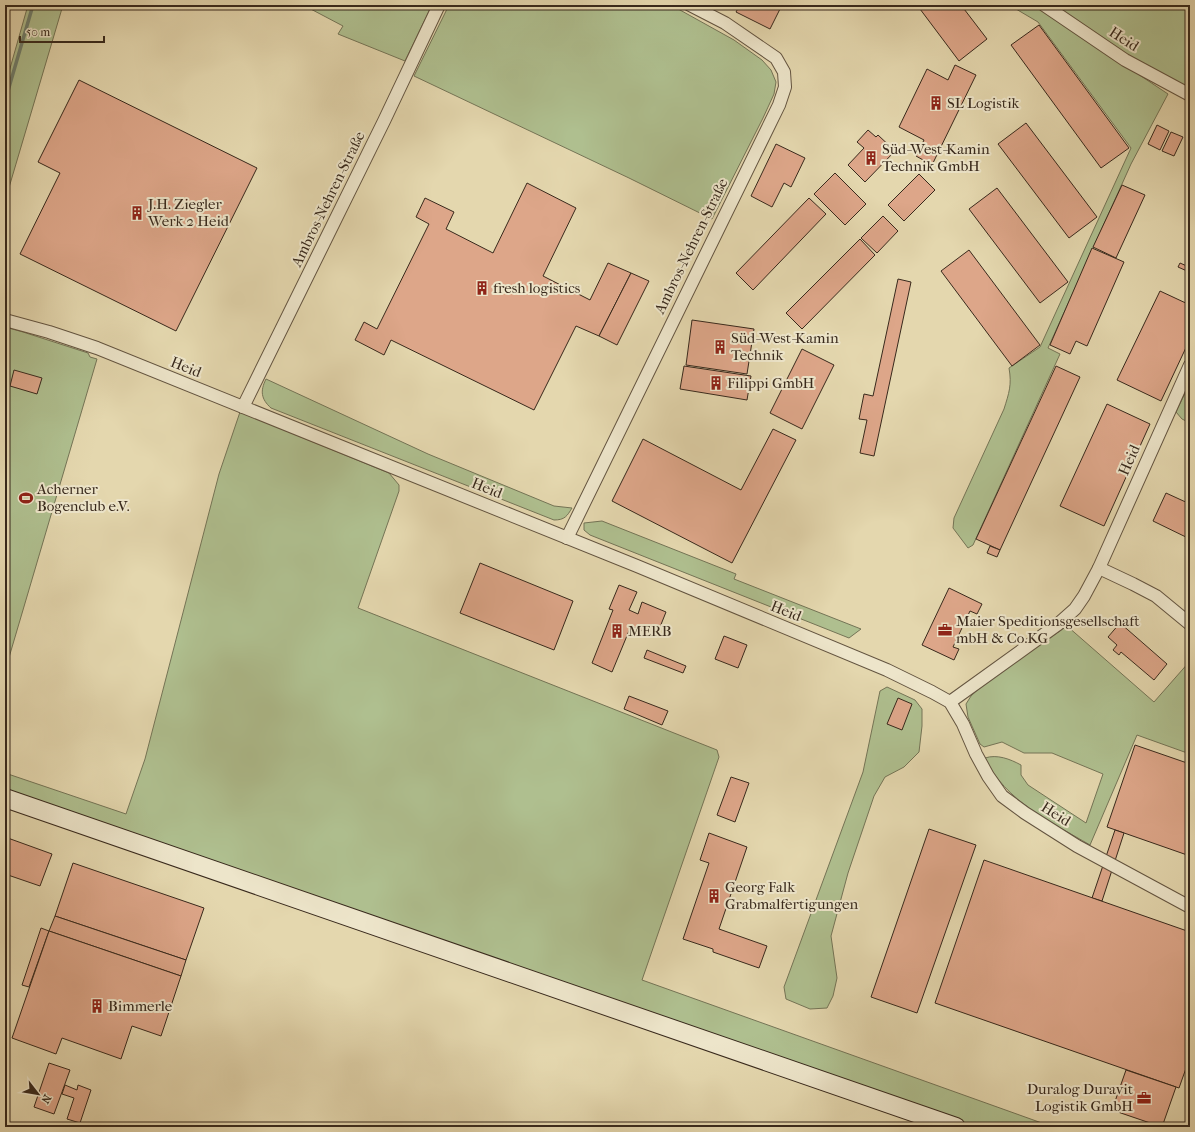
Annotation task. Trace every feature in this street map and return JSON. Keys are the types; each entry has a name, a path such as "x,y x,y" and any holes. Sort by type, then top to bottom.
{"main road":[{"path":"5,798 956,1127"}],"street":[{"name":"Ambros-Nehren-Straße","path":"243,407 439,5"},
{"name":"Ambros-Nehren-Straße","path":"567,538 779,105 785,87 784,72 776,58 724,23 690,5"},
{"name":"Heid","path":"1044,5 1125,60 1190,95"},
{"name":"Heid","path":"5,320 49,332 97,348 567,538 887,670 950,702 963,724 985,770 1002,796 1024,813 1077,846 1190,907"},
{"name":"Heid","path":"950,702 1057,625 1074,609 1084,596 1190,364"},
{"path":"1098,568 1156,596 1190,624"}],"green space":[{"path":"28,5 63,5 5,201 5,86"},
{"path":"305,5 432,5 405,61 338,34 343,26"},
{"path":"449,5 671,5 734,40 762,60 771,70 776,82 774,94 712,219 414,76"},
{"path":"1018,5 1190,5 1190,95 1138,74 1168,94 1131,164 1048,348 1060,354 973,545 968,548 953,528 954,518 1004,409 1010,389 1009,368 1040,347 1131,148 1038,22 1016,9"},
{"name":"Acherner Bogenclub e.V.","path":"5,327 88,353 90,357 97,359 5,671"},
{"path":"266,379 428,454 554,506 572,508 565,517 554,520 271,408 262,395"},
{"path":"1190,383 1190,423 1182,419 1176,412"},
{"path":"240,412 389,473 399,485 399,491 358,608 717,750 719,757 642,980 1053,1127 977,1127 5,789 5,773 126,814 145,759 219,474"},
{"path":"602,521 736,574 734,579 861,629 849,638 590,535 584,530 584,523"},
{"path":"1067,626 1154,702 1190,661 1190,754 1137,735 1090,845 1030,809 1004,786 985,758 1003,758 1021,765 1021,775 1028,785 1086,823 1103,774 1052,753 1024,753 1002,742 984,747 980,744 968,717 966,704 971,696 987,681"},
{"path":"887,687 915,700 922,709 919,752 904,767 885,777 874,796 848,873 831,936 837,978 833,996 827,1008 810,1009 786,999 784,987 863,772 880,691"}],"building":[{"path":"740,5 782,5 770,29 736,12"},
{"path":"917,5 961,5 987,39 959,61"},
{"path":"1039,25 1129,148 1101,168 1011,45"},
{"name":"SL Logistik","path":"955,65 976,75 932,165 916,156 924,140 899,127 927,69 948,80"},
{"name":"J.H. Ziegler Werk 2 Heid","path":"79,80 257,168 176,331 20,254 60,173 38,162"},
{"path":"1026,123 1097,217 1069,238 998,144"},
{"path":"1157,125 1169,131 1160,150 1148,144"},
{"name":"Süd-West-Kamin Technik GmbH","path":"868,130 876,137 878,135 895,151 865,182 848,165 864,148 857,142"},
{"path":"1171,132 1183,137 1174,156 1162,151"},
{"path":"776,144 805,158 791,187 784,183 772,207 751,196"},
{"path":"835,173 866,204 845,225 814,194"},
{"path":"919,174 935,190 904,221 888,205"},
{"name":"fresh logistics","path":"527,183 576,208 543,276 590,300 608,263 631,273 599,336 576,326 534,410 391,340 384,355 355,340 364,322 377,329 429,224 416,217 425,198 454,212 446,229 493,253"},
{"path":"1122,185 1145,195 1116,258 1093,247"},
{"path":"997,188 1068,282 1040,303 969,209"},
{"path":"809,198 826,214 753,290 736,273"},
{"path":"883,216 898,231 877,253 861,238"},
{"path":"860,239 875,255 802,329 786,313"},
{"path":"1092,248 1124,262 1087,346 1076,341 1070,354 1050,345"},
{"path":"969,250 1040,345 1012,366 941,271"},
{"path":"1180,263 1189,267 1187,271 1178,267"},
{"path":"631,273 649,281 617,345 599,336"},
{"path":"898,279 911,282 874,456 860,453 867,420 859,419 864,394 873,396"},
{"path":"1160,291 1190,305 1190,339 1161,401 1117,380"},
{"name":"Süd-West-Kamin Technik","path":"692,320 754,329 747,374 686,365"},
{"path":"802,349 834,365 802,429 770,413"},
{"name":"Filippi GmbH","path":"684,366 751,376 747,400 680,389"},
{"path":"1056,366 1080,377 1000,550 976,539"},
{"path":"14,370 42,378 37,394 10,386"},
{"path":"1107,404 1150,424 1104,526 1060,506"},
{"path":"773,429 796,440 732,563 612,501 643,439 741,490"},
{"path":"1166,493 1190,504 1190,539 1153,521"},
{"path":"990,546 1000,550 997,557 987,553"},
{"path":"480,563 573,601 554,650 460,613"},
{"name":"MERB","path":"619,585 637,592 629,610 638,614 642,602 666,612 656,637 631,626 612,672 592,663 613,610 609,609"},
{"name":"Maier Speditionsgesellschaft mbH & Co.KG","path":"949,588 982,604 977,614 970,611 953,647 959,649 954,660 922,645"},
{"path":"1120,623 1167,664 1154,680 1121,652 1119,655 1113,650 1117,645 1108,637"},
{"path":"724,636 747,645 738,668 715,659"},
{"path":"647,650 686,666 683,673 644,658"},
{"path":"629,696 668,711 662,725 624,709"},
{"path":"898,698 912,704 902,730 887,724"},
{"path":"1135,745 1190,764 1190,856 1107,827"},
{"path":"731,777 749,783 735,822 717,815"},
{"path":"929,829 976,845 917,1013 871,997"},
{"path":"1115,830 1124,833 1102,901 1092,898"},
{"name":"Georg Falk Grabmalfertigungen","path":"709,833 747,847 719,929 767,946 759,968 713,952 713,949 683,939 709,863 700,860"},
{"path":"5,837 52,854 40,886 5,874"},
{"path":"984,860 1190,932 1190,1057 1179,1088 935,1003"},
{"name":"Bimmerle","path":"73,863 204,908 186,960 55,916"},
{"path":"55,916 186,960 181,976 49,931"},
{"path":"41,928 49,931 29,987 22,985"},
{"name":"Bimmerle","path":"49,931 181,976 161,1036 132,1026 121,1059 62,1038 56,1054 12,1038"},
{"path":"49,1063 70,1070 54,1114 34,1107"},
{"name":"Duralog Duravit Logistik GmbH","path":"1126,1070 1176,1087 1162,1127 1112,1110"},
{"path":"65,1085 77,1090 78,1085 91,1090 80,1123 67,1119 74,1098 62,1094"}],"waterway":[{"path":"5,101 33,5"}],"place":[{"name":"SL Logistik","path":"936,103"},
{"name":"Süd-West-Kamin Technik GmbH","path":"871,158"},
{"name":"J.H. Ziegler Werk 2 Heid","path":"137,213"},
{"name":"fresh logistics","path":"482,288"},
{"name":"Süd-West-Kamin Technik","path":"720,347"},
{"name":"Filippi GmbH","path":"716,383"},
{"name":"Acherner Bogenclub e.V.","path":"26,498"},
{"name":"Maier Speditionsgesellschaft mbH & Co.KG","path":"945,630"},
{"name":"MERB","path":"617,631"},
{"name":"Georg Falk Grabmalfertigungen","path":"714,896"},
{"name":"Bimmerle","path":"97,1006"},
{"name":"Duralog Duravit Logistik GmbH","path":"1144,1098"}]}
